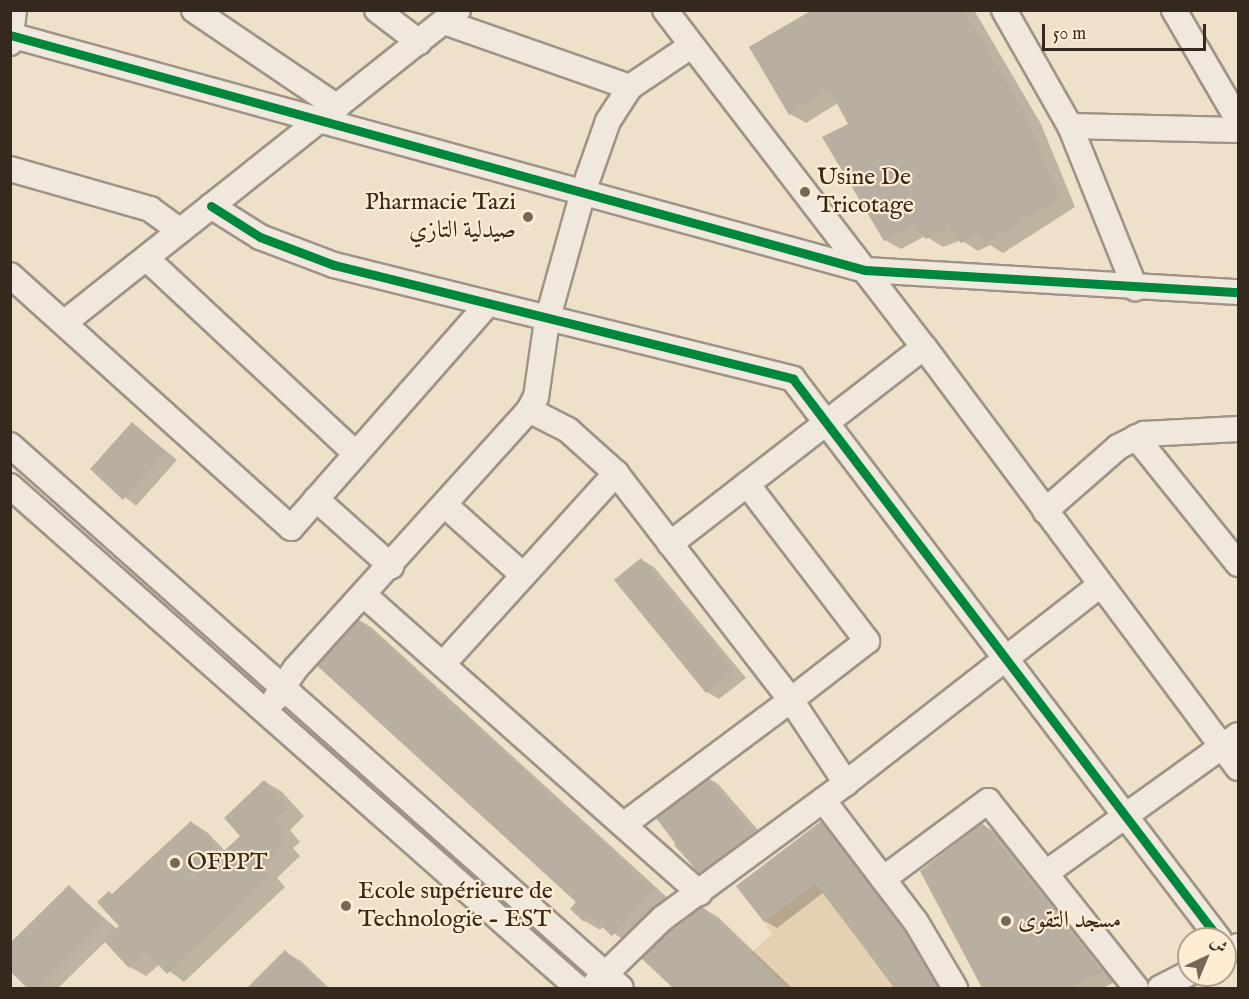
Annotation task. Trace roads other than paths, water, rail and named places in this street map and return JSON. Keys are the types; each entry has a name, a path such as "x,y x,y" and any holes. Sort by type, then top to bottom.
{"street":[{"path":"14,10 11,38 866,270 1135,288 1239,292"},
{"path":"194,10 336,107"},
{"path":"377,10 419,42"},
{"path":"665,10 866,270 1100,585 1230,741 1239,768"},
{"path":"1004,10 1070,126 1135,288"},
{"path":"1174,10 1239,120"},
{"path":"64,323 451,16 630,87"},
{"path":"264,713 285,687 296,668 446,506 529,411 536,397 547,321 583,192 608,121 630,87 691,46"},
{"path":"1070,126 1239,130"},
{"path":"10,169 150,208 180,231"},
{"path":"211,206 260,237 303,256 547,321 794,379 1211,927"},
{"path":"146,258 356,454"},
{"path":"10,275 291,528 487,305"},
{"path":"670,544 924,347"},
{"path":"529,411 568,430 616,473 791,700 846,783"},
{"path":"1045,511 1118,447 1136,437 1168,429 1239,429"},
{"path":"1136,437 1239,564"},
{"path":"10,445 285,687 605,984 663,918 846,783 1100,585"},
{"path":"443,664 616,473"},
{"path":"626,823 867,641 747,484"},
{"path":"10,486 264,713 578,988"},
{"path":"316,499 391,566"},
{"path":"446,506 524,575"},
{"path":"364,594 626,823 700,892"},
{"path":"1046,873 1230,741"},
{"path":"823,800 916,922 956,988"},
{"path":"883,879 988,801 1136,988"},
{"path":"1160,988 1177,979"}],"place":[{"name":"Usine De Tricotage","path":"805,192"},
{"name":"Pharmacie Tazi صيدلية التازي","path":"528,217"},
{"name":"OFPPT","path":"175,863"},
{"name":"Ecole supérieure de Technologie - EST","path":"346,906"},
{"name":"مسجد التقوى","path":"1006,921"}]}
